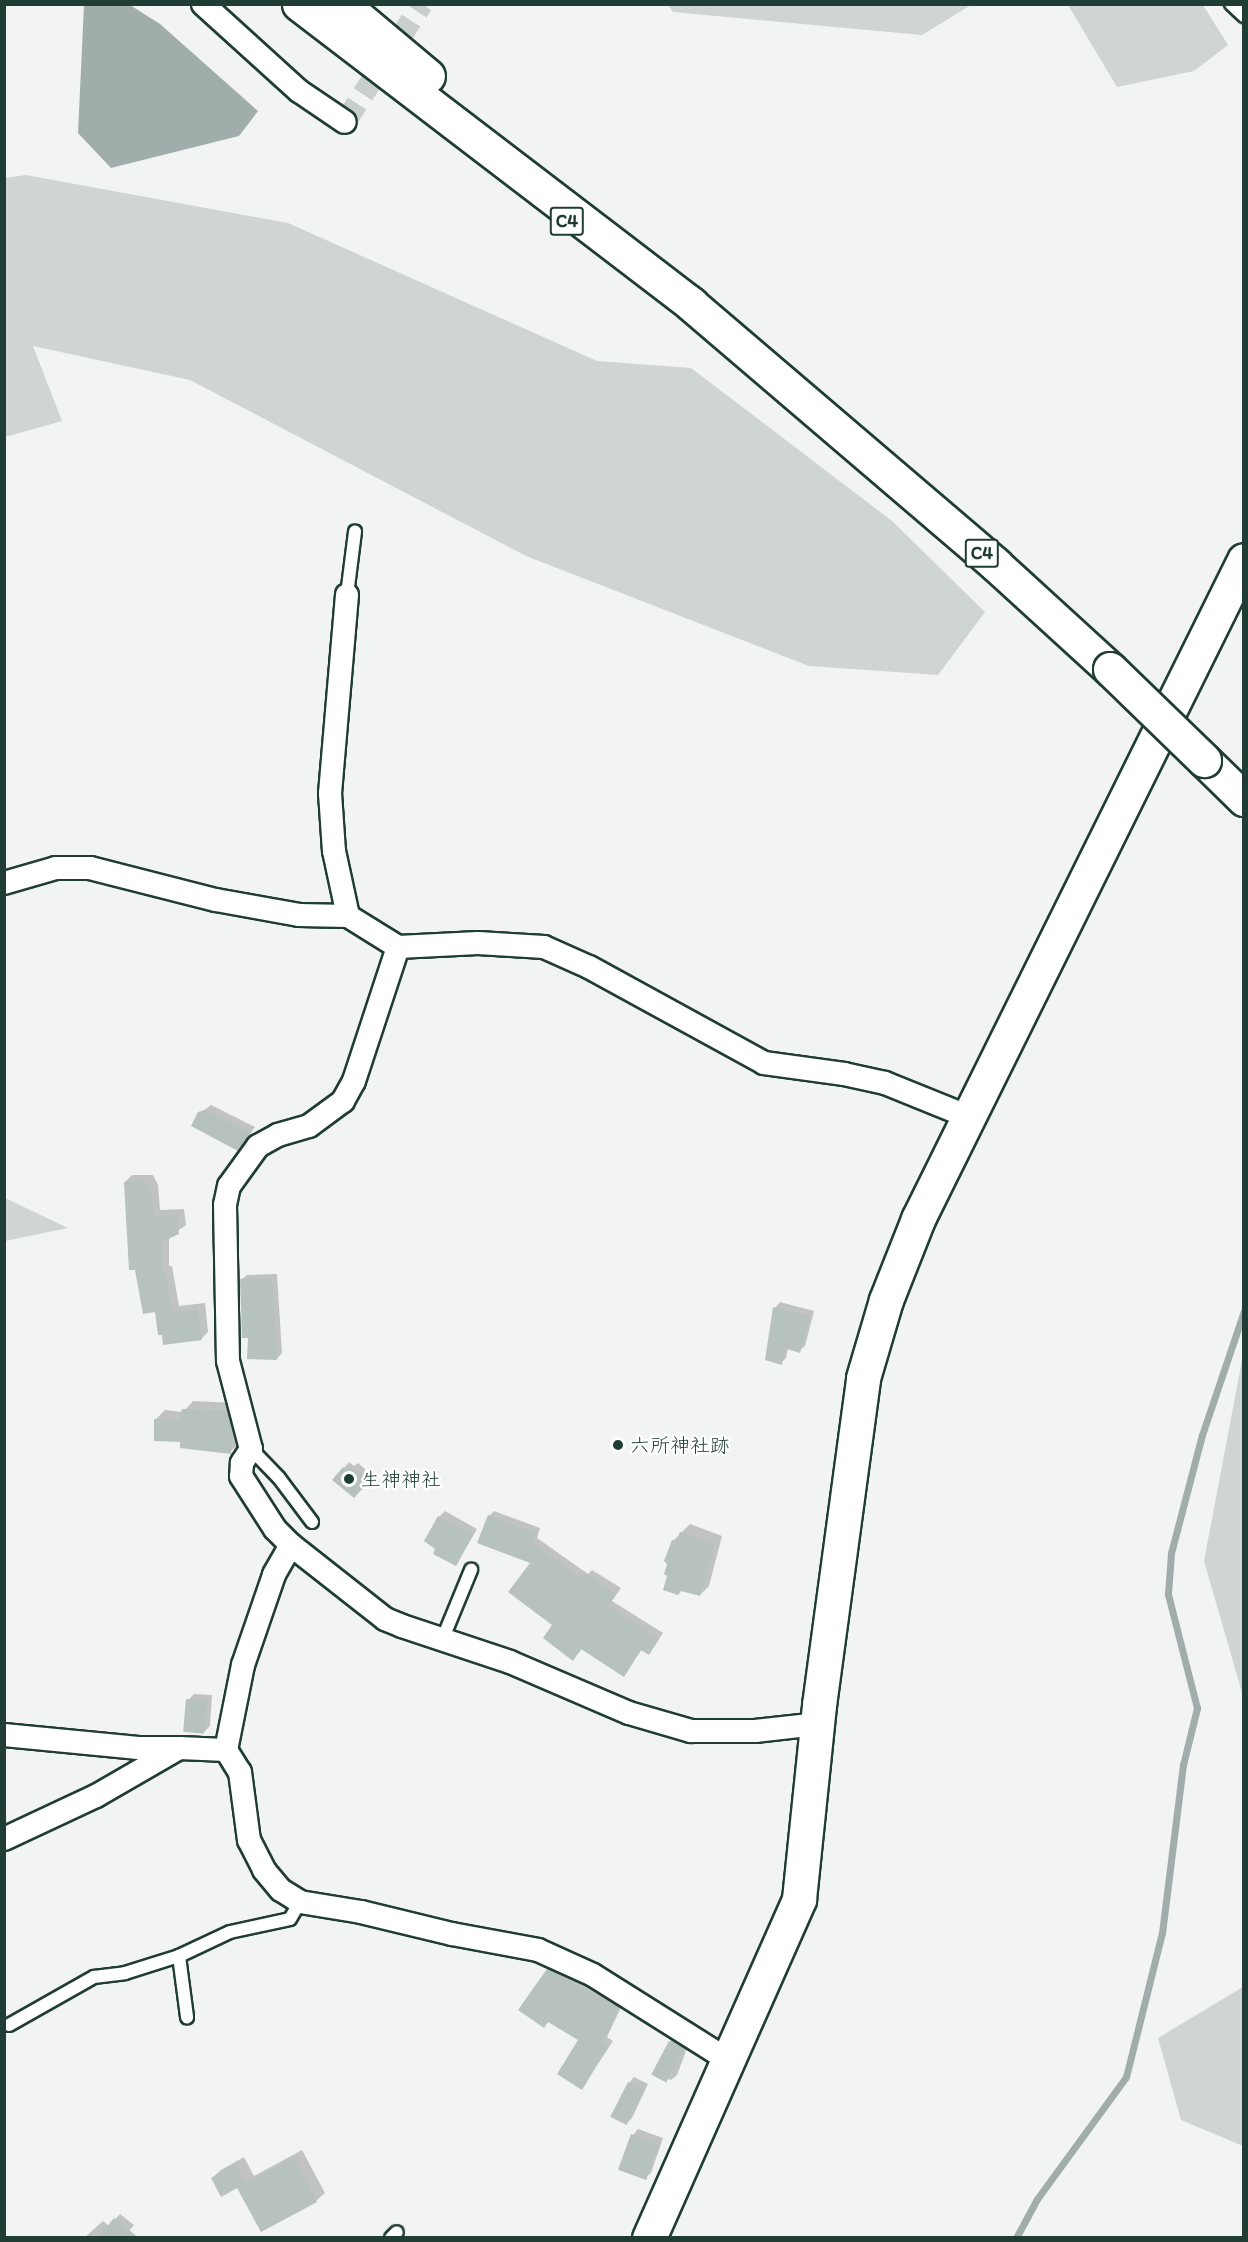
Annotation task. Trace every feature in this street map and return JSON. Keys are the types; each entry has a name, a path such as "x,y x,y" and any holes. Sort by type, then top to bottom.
{"main road":[{"name":"C4","path":"281,4 851,440"},
{"name":"C4","path":"299,4 692,305 851,440 1110,669 1244,800"},
{"path":"342,4 586,208 692,305"},
{"path":"649,2238 799,1899 817,1724 863,1378 886,1300 918,1219 1244,560"}],"street":[{"path":"203,4 299,91 345,122"},
{"path":"347,595 330,793 334,851 348,916"},
{"path":"4,883 56,868 90,868 216,900 299,915 348,916 398,947 478,943 544,947 589,967 764,1063 844,1074 885,1083 969,1117"},
{"path":"398,947 354,1081 342,1101 309,1126 278,1135 258,1146 229,1185 225,1205 228,1361 250,1449 242,1462 241,1476 274,1529 385,1619 510,1662 629,1713 691,1731 755,1731 817,1724"},
{"path":"291,1545 274,1575 243,1665 226,1750 240,1772 249,1840 264,1870 275,1883 300,1902 361,1912 452,1934 538,1950 593,1975 728,2060"},
{"path":"4,1735 138,1748 226,1750"},
{"path":"4,1839 96,1796 179,1748"}],"lane":[{"path":"1231,4 1244,16"},
{"path":"347,595 355,532"},
{"path":"250,1449 279,1478 312,1522"},
{"path":"443,1638 471,1570"},
{"path":"9,2025 94,1977 126,1973 179,1956 230,1932 290,1919 300,1902"},
{"path":"179,1956 187,2017"}],"shaded area":[{"path":"84,5 130,5 160,24 258,111 239,136 111,168 78,133"},
{"path":"668,5 971,5 922,35 673,12"},
{"path":"1068,5 1203,5 1228,45 1194,71 1117,87"},
{"path":"26,175 288,223 597,361 691,368 892,521 985,612 938,675 809,666 526,556 190,380 33,346 62,421 5,437 5,178"},
{"path":"5,1198 68,1228 5,1241"},
{"path":"1243,1355 1244,1696 1204,1561"},
{"path":"1243,1987 1243,2146 1181,2120 1158,2038"}],"building":[{"path":"205,1110 251,1133 238,1151 191,1126 198,1112"},
{"path":"146,1181 151,1193 154,1217 177,1215 179,1234 162,1242 162,1273 165,1272 172,1312 198,1310 202,1340 163,1345 162,1335 158,1335 155,1312 143,1314 135,1270 129,1270 124,1182"},
{"path":"272,1278 277,1360 247,1359 248,1338 242,1338 240,1279"},
{"path":"773,1307 810,1316 800,1353 784,1348 782,1365 765,1360"},
{"path":"182,1409 227,1411 232,1430 231,1454 180,1448 180,1442 154,1441 154,1419 179,1420"},
{"path":"343,1467 348,1471 351,1467 360,1474 363,1488 354,1498 332,1480"},
{"path":"488,1515 536,1534 532,1543 582,1579 586,1574 616,1594 608,1606 659,1639 649,1655 641,1650 624,1677 581,1649 573,1661 543,1638 552,1625 508,1592 530,1563 477,1543"},
{"path":"438,1516 473,1535 456,1566 433,1554 435,1549 424,1541"},
{"path":"680,1532 714,1545 700,1596 681,1591 678,1595 663,1590 667,1576 664,1574 667,1564 664,1561 672,1540 676,1541"},
{"path":"186,1699 207,1701 204,1734 183,1732"},
{"path":"547,1969 619,2007 602,2043 608,2047 582,2090 557,2074 578,2040 548,2022 544,2028 518,2010"},
{"path":"669,2041 684,2049 666,2083 651,2075"},
{"path":"628,2082 644,2090 626,2125 610,2117"},
{"path":"631,2134 659,2144 646,2180 618,2170"},
{"path":"294,2157 317,2202 261,2232 237,2188 221,2197 211,2178 235,2164 245,2184"},
{"path":"114,2218 139,2238 98,2238"}],"waterway":[{"path":"1016,2238 1037,2199 1126,2077 1162,1933 1183,1765 1197,1708 1168,1594 1171,1553 1202,1435 1244,1311"}],"tunnel":[{"path":"345,122 422,4"}],"place":[{"name":"六所神社跡","path":"618,1445"},
{"name":"生神神社","path":"349,1479"}]}
